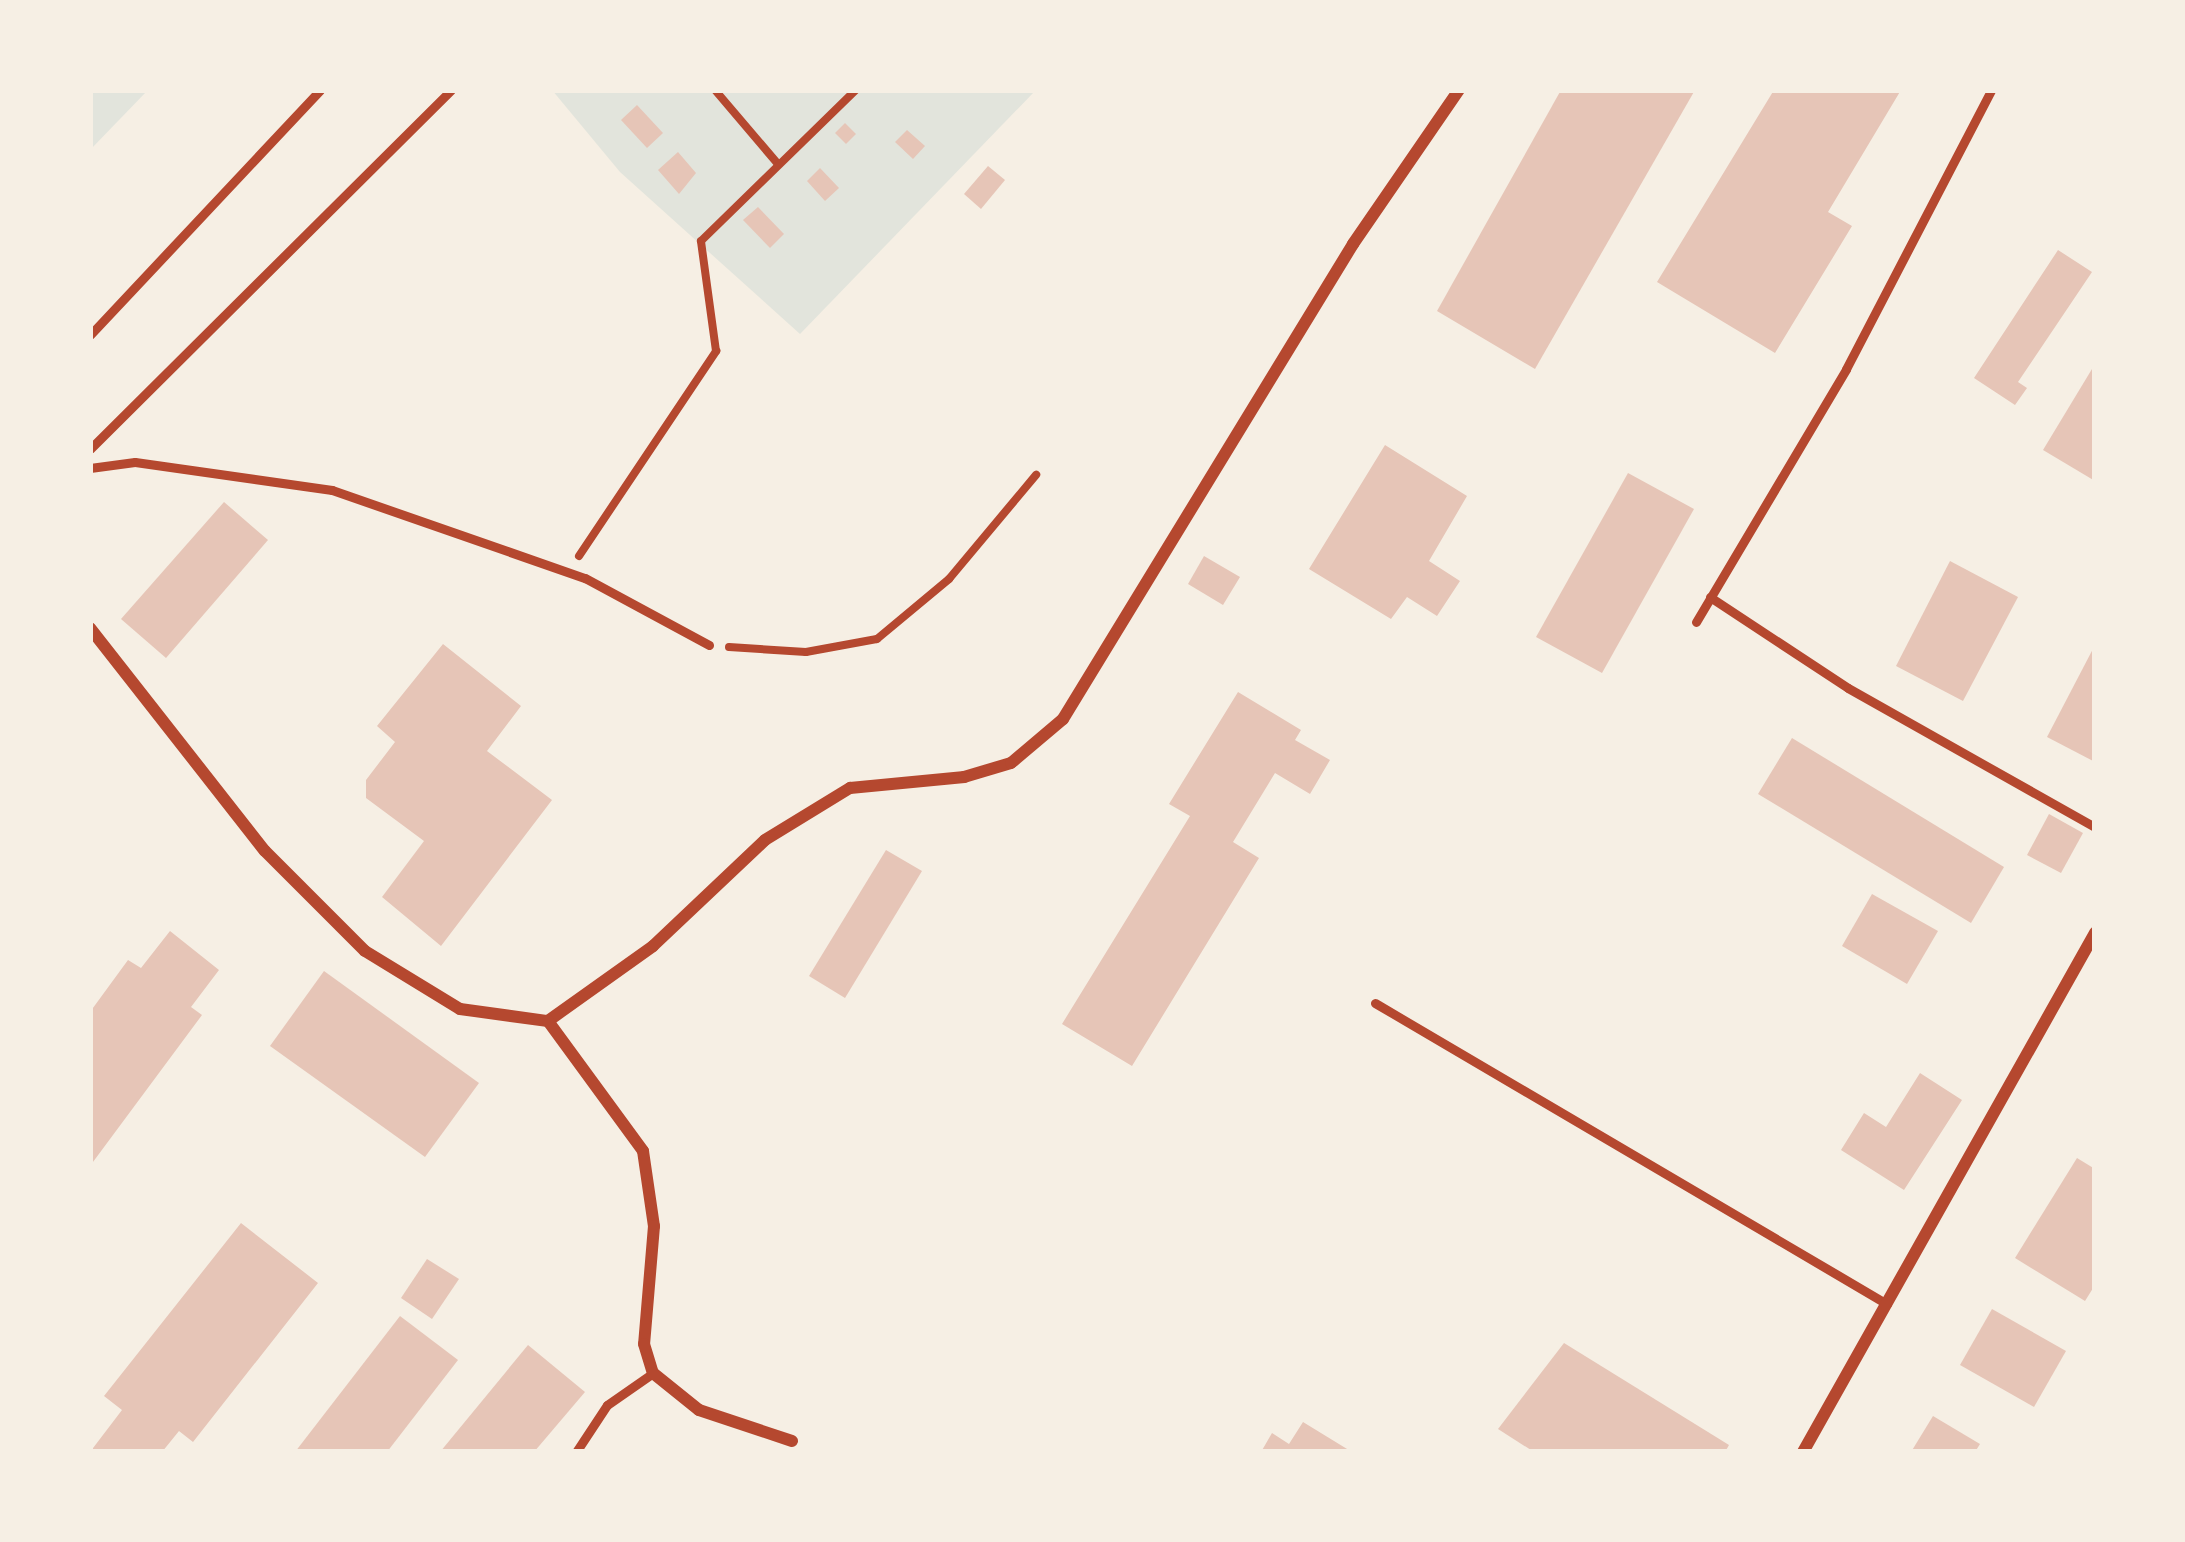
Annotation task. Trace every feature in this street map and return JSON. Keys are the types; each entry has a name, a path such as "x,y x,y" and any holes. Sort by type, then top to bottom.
{"street":[{"path":"90,628 265,851 365,951 460,1009 548,1021 653,946 765,840 850,788 964,777 1011,763 1064,719 1353,244 1459,90"},
{"path":"1803,1452 2095,933"},
{"path":"548,1021 643,1151 654,1226 644,1344 652,1373 699,1410 792,1441"}],"lane":[{"path":"90,335 320,90"},
{"path":"90,448 451,90"},
{"path":"1696,622 1846,369 1991,90"},
{"path":"90,468 135,462 332,490 570,573 709,645"},
{"path":"1710,597 1848,688 2095,827"},
{"path":"1375,1003 1888,1304"},
{"path":"576,1452 607,1405 652,1373"}],"path":[{"path":"715,90 778,164"},
{"path":"570,573 624,477 716,351 700,241 856,90"},
{"path":"709,645 806,652 877,639 949,580 1036,476"}],"shaded area":[{"path":"90,90 148,90 90,150"},
{"path":"552,90 1036,90 800,334 620,172"}],"building":[{"path":"1561,90 1695,90 1535,369 1437,311"},
{"path":"1774,90 1901,90 1828,212 1852,226 1775,353 1657,282"},
{"path":"637,105 663,133 647,148 621,120"},
{"path":"845,123 856,134 846,144 835,133"},
{"path":"907,130 925,146 913,159 895,142"},
{"path":"678,152 696,173 679,194 658,170"},
{"path":"988,166 1005,180 981,209 964,194"},
{"path":"820,168 839,188 825,201 807,181"},
{"path":"758,207 784,234 770,248 743,220"},
{"path":"2058,250 2092,272 2018,382 2027,388 2015,405 1974,378"},
{"path":"2095,364 2095,481 2043,450"},
{"path":"1385,445 1467,496 1429,561 1460,581 1437,616 1407,597 1391,619 1309,569"},
{"path":"1628,473 1694,509 1602,673 1536,637"},
{"path":"224,502 268,540 166,658 121,619"},
{"path":"1204,556 1240,577 1223,605 1188,584"},
{"path":"1950,561 2018,597 1963,701 1896,666"},
{"path":"443,644 521,706 487,751 552,800 441,946 382,897 424,841 366,798 366,780 395,742 377,726"},
{"path":"2095,645 2095,762 2047,737"},
{"path":"1238,692 1301,730 1295,740 1330,760 1310,794 1275,773 1233,842 1259,858 1132,1066 1062,1024 1190,816 1169,804"},
{"path":"1792,738 2004,867 1971,923 1758,794"},
{"path":"2049,814 2083,833 2061,873 2027,855"},
{"path":"886,850 922,871 845,998 809,976"},
{"path":"1872,894 1938,931 1907,984 1842,946"},
{"path":"170,931 219,970 191,1007 202,1015 90,1166 90,1012 128,960 141,968"},
{"path":"324,971 479,1083 425,1157 270,1046"},
{"path":"1920,1073 1962,1100 1904,1190 1841,1150 1864,1113 1886,1127"},
{"path":"2077,1158 2095,1169 2095,1285 2085,1301 2015,1258"},
{"path":"241,1223 318,1283 193,1442 179,1431 162,1452 90,1452 122,1410 104,1396"},
{"path":"427,1259 459,1279 432,1319 401,1298"},
{"path":"1992,1309 2066,1351 2034,1407 1960,1365"},
{"path":"400,1316 458,1360 387,1452 295,1452"},
{"path":"1564,1343 1729,1445 1725,1452 1534,1452 1498,1429"},
{"path":"528,1345 585,1392 534,1452 440,1452"},
{"path":"1933,1416 1980,1444 1975,1452 1911,1452"},
{"path":"1303,1422 1352,1452 1261,1452 1272,1433 1289,1444"}]}
